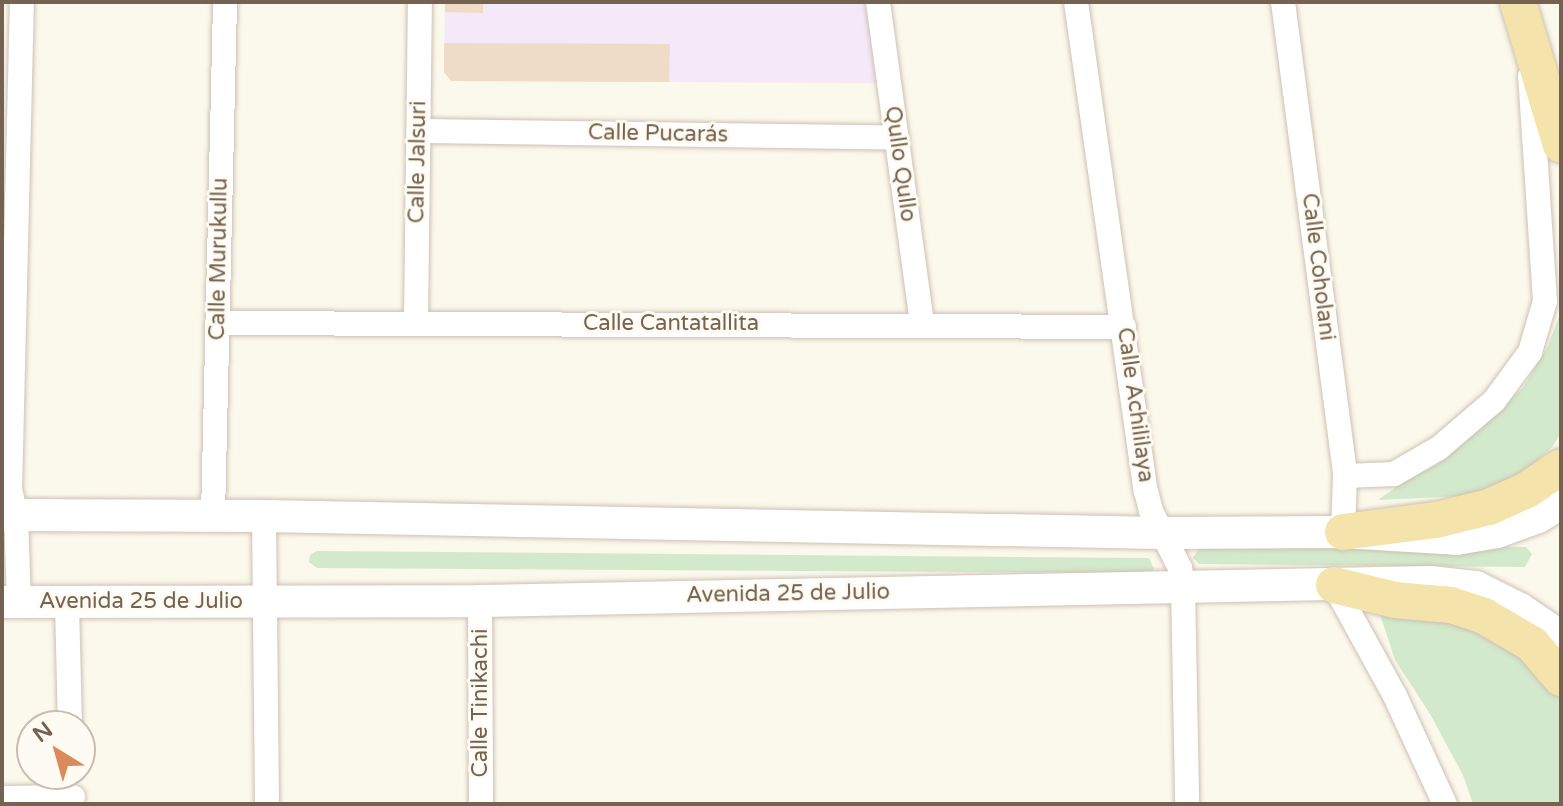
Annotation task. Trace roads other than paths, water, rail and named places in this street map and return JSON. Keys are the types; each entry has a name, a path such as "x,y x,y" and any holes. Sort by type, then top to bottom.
{"main road":[{"path":"1518,2 1561,145"},
{"path":"1343,532 1436,520 1489,507 1527,490 1561,467"},
{"path":"9,515 264,516 1161,533 1343,532 1456,539 1497,532 1538,517 1561,503"},
{"name":"Avenida 25 de Julio","path":"11,602 480,601 1430,582 1476,587 1520,609 1561,637"},
{"path":"1334,585 1395,600 1451,605 1484,616 1532,644 1561,678"}],"street":[{"path":"11,602 9,515 22,2"},
{"name":"Calle Murukullu","path":"213,516 217,323 217,2"},
{"name":"Calle Jalsuri","path":"416,322 420,2"},
{"name":"Qullo Qullo","path":"878,2 922,325"},
{"path":"1076,2 1086,2"},
{"name":"Calle Achililaya","path":"1076,2 1146,491 1161,533 1180,568 1183,586 1187,804"},
{"name":"Calle Coholani","path":"1283,2 1345,476 1343,532"},
{"path":"1345,476 1394,474 1439,448 1494,401 1530,352 1545,301 1533,162 1528,38"},
{"name":"Calle Pucarás","path":"419,131 897,138"},
{"name":"Calle Cantatallita","path":"217,323 1124,327"},
{"path":"264,516 267,804"},
{"path":"1334,585 1395,696 1445,804"},
{"name":"Calle Tinikachi","path":"480,601 481,804"},
{"path":"67,604 70,710"},
{"path":"2,798 72,792"}]}
